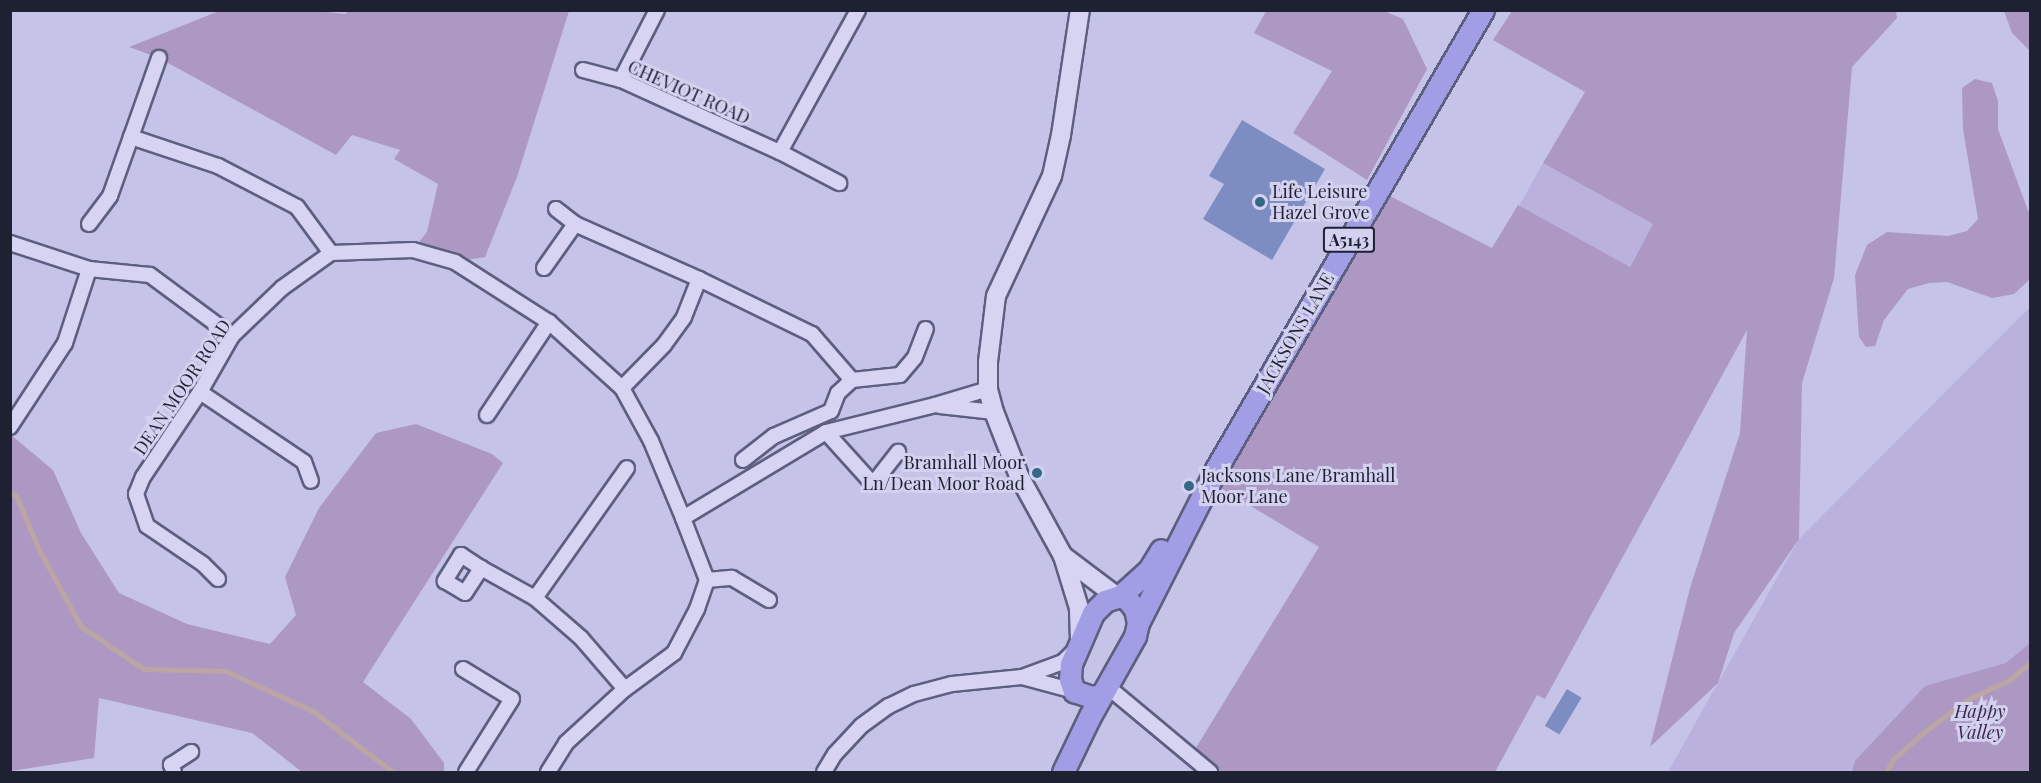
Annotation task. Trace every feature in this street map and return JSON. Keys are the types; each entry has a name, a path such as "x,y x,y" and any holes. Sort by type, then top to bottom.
{"main road":[{"name":"JACKSONS LANE","path":"1073,750 1135,636 1138,623 1216,469 1483,10"},
{"name":"JACKSONS LANE","path":"1073,750 1076,692 1070,672 1078,645 1093,613 1105,601 1118,596 1149,570 1216,469"},
{"path":"1118,596 1128,600 1135,609 1138,623"},
{"path":"1076,692 1091,698 1105,691"},
{"path":"1064,772 1073,750"}],"street":[{"path":"621,80 657,10"},
{"path":"780,152 858,10"},
{"path":"824,772 835,754 861,726 889,706 906,698 952,684 1022,677 1063,662 1078,645 1079,608 1063,556 1019,476 994,412 988,389 988,362 996,297 1052,176 1061,135 1080,10"},
{"path":"89,224 110,196 159,58"},
{"name":"CHEVIOT ROAD","path":"583,70 621,80 780,152 839,183"},
{"path":"132,137 218,166 297,207 331,253 413,250 456,262 549,322 622,388 651,441 706,580 697,609 674,653 625,688 566,743 548,772"},
{"path":"556,209 575,224 699,279 812,334 852,380"},
{"path":"544,268 575,224"},
{"path":"10,243 89,269 150,275 232,336"},
{"name":"DEAN MOOR ROAD","path":"218,579 203,564 147,526 136,494 143,477 200,392 232,336 282,288 331,253"},
{"path":"10,427 65,343 89,269"},
{"path":"622,388 664,345 684,317 699,279"},
{"path":"487,415 549,322"},
{"path":"743,460 774,436 831,411 838,393 852,380 900,375 915,357 926,329"},
{"path":"683,518 826,432 935,405 988,389"},
{"path":"200,392 304,462 311,481"},
{"path":"935,405 994,412"},
{"path":"826,432 873,484 898,452"},
{"path":"535,598 627,468"},
{"path":"1063,556 1118,596"},
{"path":"481,568 535,598 581,638 625,688"},
{"path":"706,580 732,578 769,600"},
{"path":"463,669 512,699 466,772"},
{"path":"1022,677 1076,692"},
{"path":"1105,691 1210,772"},
{"path":"172,769 191,752"}],"shaded area":[{"path":"1543,163 1653,224 1629,267 1519,206"},
{"path":"2030,307 2030,644 2004,668 1853,772 1668,772 1799,539"}],"green space":[{"path":"304,10 346,14 348,10 569,11 517,177 485,257 455,262 413,250 427,232 438,184 394,159 400,150 352,135 336,155 159,58 129,47 219,11"},
{"path":"1266,11 1384,11 1403,19 1427,69 1367,180 1293,133 1332,71 1254,33"},
{"path":"1512,11 1896,11 1897,18 1852,67 1834,278 1802,383 1799,539 1734,633 1718,683 1650,747 1690,588 1740,433 1747,330 1545,699 1537,695 1495,772 1220,772 1194,751 1319,547 1209,481 1378,190 1492,248 1518,205 1630,267 1653,224 1543,163 1585,92 1493,40"},
{"path":"2004,11 2030,11 2030,51 2012,33"},
{"path":"1975,79 1992,83 1998,101 1998,129 2030,216 2030,279 2014,294 1992,298 1947,282 1929,283 1908,289 1884,320 1875,346 1866,347 1859,337 1855,275 1867,245 1887,232 1948,236 1967,231 1978,219 1963,129 1962,88"},
{"path":"416,424 492,454 503,463 363,682 411,719 444,763 444,772 302,772 252,733 99,698 94,758 11,771 11,435 53,470 81,533 119,593 187,624 270,644 296,615 285,577 319,508 376,433"},
{"name":"Happy Valley","path":"2030,643 2030,772 1852,772 1855,761 1925,686 2006,663"}],"building":[{"name":"Life Leisure Hazel Grove","path":"1242,120 1325,169 1272,260 1203,219 1224,184 1209,176"},
{"path":"1567,689 1582,698 1559,735 1545,726"}],"waterway":[{"path":"10,492 17,497 39,549 81,626 144,669 226,671 313,711 393,772"},
{"path":"1886,772 1893,760 1924,732 1969,699 2009,680 2030,663"}],"place":[{"name":"Life Leisure Hazel Grove","path":"1260,202"},
{"name":"Bramhall Moor Ln/Dean Moor Road","path":"1037,473"},
{"name":"Jacksons Lane/Bramhall Moor Lane","path":"1189,486"}]}
